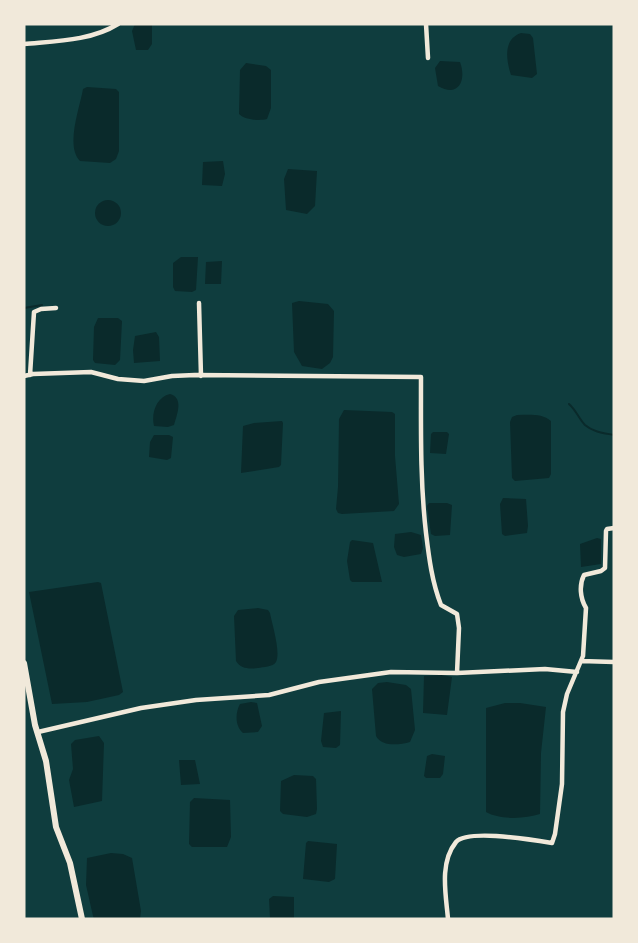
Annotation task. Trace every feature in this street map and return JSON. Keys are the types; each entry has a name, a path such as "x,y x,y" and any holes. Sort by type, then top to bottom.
{"main road":[{"path":"24,663 46,760 56,827 70,863 82,919"}],"street":[{"path":"24,44 91,35 106,31 118,24"},
{"path":"426,24 428,58"},
{"path":"199,303 201,376"},
{"path":"56,308 34,312 27,375 91,372 118,379 144,381 172,376 421,377 421,478 432,578 441,605 457,614 459,651 457,673"},
{"path":"448,919 445,901 446,868 458,840 464,837 492,837 552,843 562,784 563,712 567,694 581,661 586,608 582,601 581,580 584,575 605,568 606,531 614,528"},
{"path":"581,661 614,662"},
{"path":"38,732 141,708 269,695 319,682 391,672 457,673 545,669 577,672"}],"water":[{"path":"135,24 152,25 152,44 148,50 136,50 132,31"},
{"path":"521,33 530,34 533,38 537,74 532,78 511,75 509,69 507,51 509,45 515,36"},
{"path":"440,61 460,62 462,75 456,89 445,89 438,86 435,68"},
{"path":"246,63 266,66 271,70 271,108 267,119 245,118 239,114 240,70"},
{"path":"87,87 116,89 119,92 119,151 116,159 110,163 80,161 76,154 75,126 83,89"},
{"path":"223,161 225,174 222,186 202,185 203,162"},
{"path":"288,169 317,171 315,206 307,214 286,210 284,179"},
{"path":"108,200 117,204 121,213 117,222 108,226 99,222 95,213 99,204"},
{"path":"181,257 198,257 196,290 192,292 175,291 173,287 173,263"},
{"path":"222,261 221,284 205,284 206,262"},
{"path":"299,301 328,304 334,311 333,357 330,363 322,369 302,366 294,352 292,303"},
{"path":"98,318 118,318 122,321 120,360 115,365 95,363 93,360 94,327"},
{"path":"156,332 159,337 160,361 134,363 135,336"},
{"path":"170,394 177,399 178,403 174,425 154,426 153,416 158,402"},
{"path":"344,410 395,414 395,456 399,504 394,511 342,514 336,509 339,419"},
{"path":"517,415 539,416 551,421 551,474 549,478 515,481 512,478 510,422 512,417"},
{"path":"282,421 281,465 241,473 243,426"},
{"path":"433,432 449,434 446,454 430,453"},
{"path":"154,435 173,437 171,458 167,460 149,457 150,442"},
{"path":"503,498 526,499 527,533 505,536 502,534 500,504"},
{"path":"429,503 452,505 450,535 431,534 427,506"},
{"path":"411,532 421,535 423,548 421,554 404,557 397,555 394,547 395,534"},
{"path":"597,538 601,539 601,564 581,567 580,544"},
{"path":"352,540 373,543 382,582 352,582 350,580 347,561"},
{"path":"101,583 123,692 119,695 87,702 52,704 29,592"},
{"path":"258,608 268,610 270,613 277,645 276,662 270,666 246,668 240,666 236,661 234,616 238,610"},
{"path":"424,676 452,677 447,715 423,713"},
{"path":"378,683 406,685 411,689 415,730 410,742 386,744 376,736 372,689"},
{"path":"257,703 262,726 258,732 243,733 237,723 237,711 240,704"},
{"path":"505,703 546,707 541,753 540,814 513,818 486,812 486,708"},
{"path":"341,711 340,745 336,748 323,747 321,741 324,713"},
{"path":"99,736 104,743 102,801 74,807 69,780 73,769 71,744 75,740"},
{"path":"432,754 445,756 443,774 440,778 424,776 427,756"},
{"path":"179,760 195,760 200,784 181,785"},
{"path":"294,775 313,776 316,779 316,814 307,817 283,814 280,811 281,781"},
{"path":"194,798 230,800 231,837 227,847 192,847 189,844 190,802"},
{"path":"308,841 337,844 335,879 329,882 303,879"},
{"path":"111,853 123,854 132,858 141,911 140,919 94,919 86,885 87,858"},
{"path":"273,896 294,897 294,919 270,918 269,899"}],"waterway":[{"path":"24,308 42,305"},
{"path":"569,404 588,427 614,435"}]}
